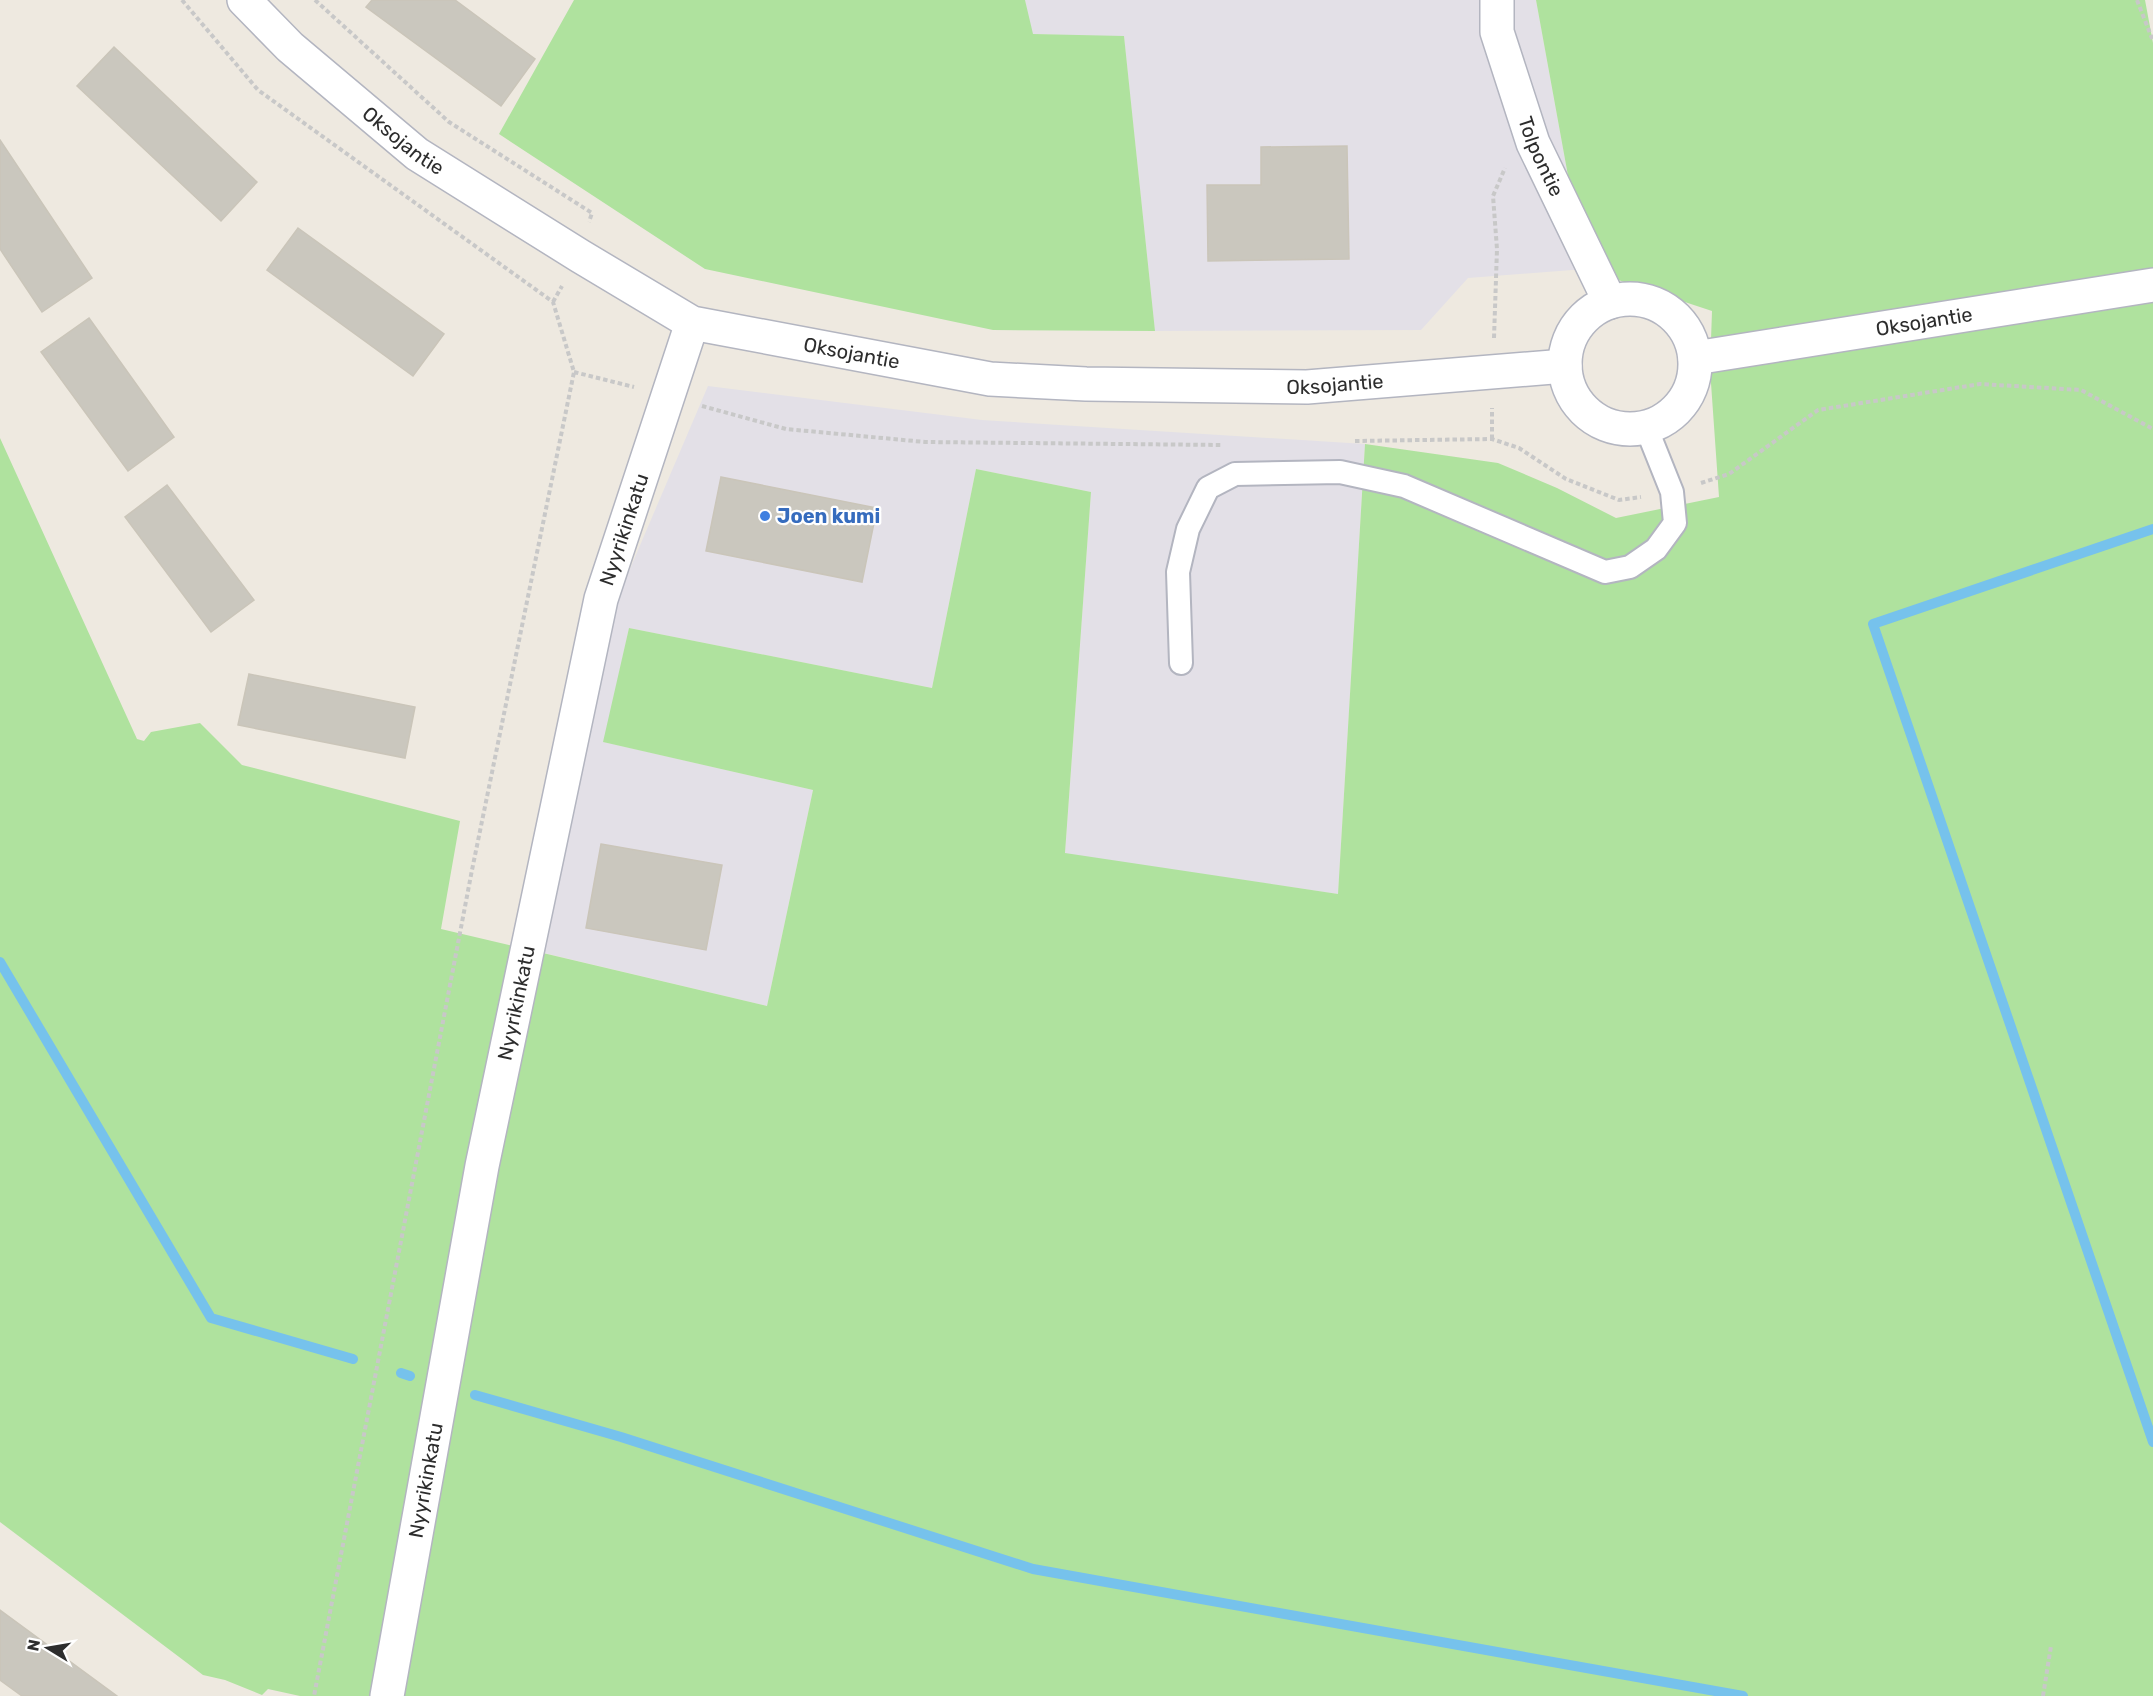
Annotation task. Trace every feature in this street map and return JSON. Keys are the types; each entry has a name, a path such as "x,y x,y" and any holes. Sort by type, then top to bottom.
{"street":[{"name":"Oksojantie","path":"244,0 290,47 417,154 692,323 990,379 1086,384 1307,387 1565,366"},
{"name":"Tolpontie","path":"1497,0 1497,32 1533,143 1610,302"},
{"name":"Oksojantie","path":"1695,357 2153,285"},
{"path":"1629,299 1648,302 1666,310 1680,323 1690,339 1695,357 1694,378 1686,398 1672,414 1654,425 1634,429 1614,428 1594,419 1579,405 1569,387 1565,366 1568,346 1577,327 1592,312 1610,302 1629,299"},
{"name":"Nyyrikinkatu","path":"387,1696 482,1166 601,599 692,323"}],"lane":[{"path":"1181,663 1178,572 1188,529 1208,488 1234,474 1340,472 1404,486 1605,572 1630,567 1656,549 1675,522 1672,492 1646,427"}],"path":[{"path":"182,0 258,90 553,302 574,372 472,870 315,1696"},
{"path":"315,0 449,122 592,213 580,256 553,302"},
{"path":"2137,0 2153,41"},
{"path":"1492,439 1497,249 1493,196 1503,170 1533,143"},
{"path":"574,372 786,429 925,442 1232,444"},
{"path":"1351,441 1492,439 1519,448 1566,479 1619,501 1672,492 1729,474 1818,410 1980,384 2081,390 2153,429"},
{"path":"2043,1696 2051,1646"}],"shaded area":[{"path":"1025,0 1536,0 1585,269 1468,278 1421,330 1155,331 1124,37 1032,34"},
{"path":"708,386 982,420 1365,444 1338,894 1065,854 1091,492 976,469 932,688 629,628 604,742 813,790 767,1006 540,952 618,597"}],"green space":[{"path":"574,0 1025,0 1033,34 1124,36 1155,331 993,330 705,269 499,134"},
{"path":"1536,0 2145,0 2153,43 2153,1696 300,1696 268,1689 262,1695 225,1680 203,1675 0,1522 0,438 137,739 144,741 151,732 200,723 242,765 460,821 441,929 767,1006 813,790 603,742 629,628 932,688 976,469 1091,492 1065,853 1338,894 1365,444 1498,463 1557,488 1616,518 1719,497 1710,369 1712,311 1585,269"}],"building":[{"path":"372,0 455,0 535,59 501,106 366,7"},
{"path":"114,47 257,182 221,221 77,86"},
{"path":"0,140 92,278 42,312 0,249"},
{"path":"1347,146 1349,259 1208,261 1207,185 1261,185 1261,147"},
{"path":"298,228 444,334 413,376 267,270"},
{"path":"89,318 174,437 128,471 41,352"},
{"path":"721,477 877,508 862,582 706,551"},
{"path":"167,485 254,600 211,632 125,517"},
{"path":"249,674 415,707 405,758 238,725"},
{"path":"601,844 722,865 706,950 586,928"},
{"path":"0,1610 117,1696 22,1696 0,1680"}],"waterway":[{"path":"2153,529 1873,624 2153,1442"},
{"path":"0,962 211,1318 353,1359"},
{"path":"401,1373 410,1376"},
{"path":"475,1395 621,1437 1033,1569 1743,1696"}],"place":[{"name":"Joen kumi","path":"765,516"}]}
